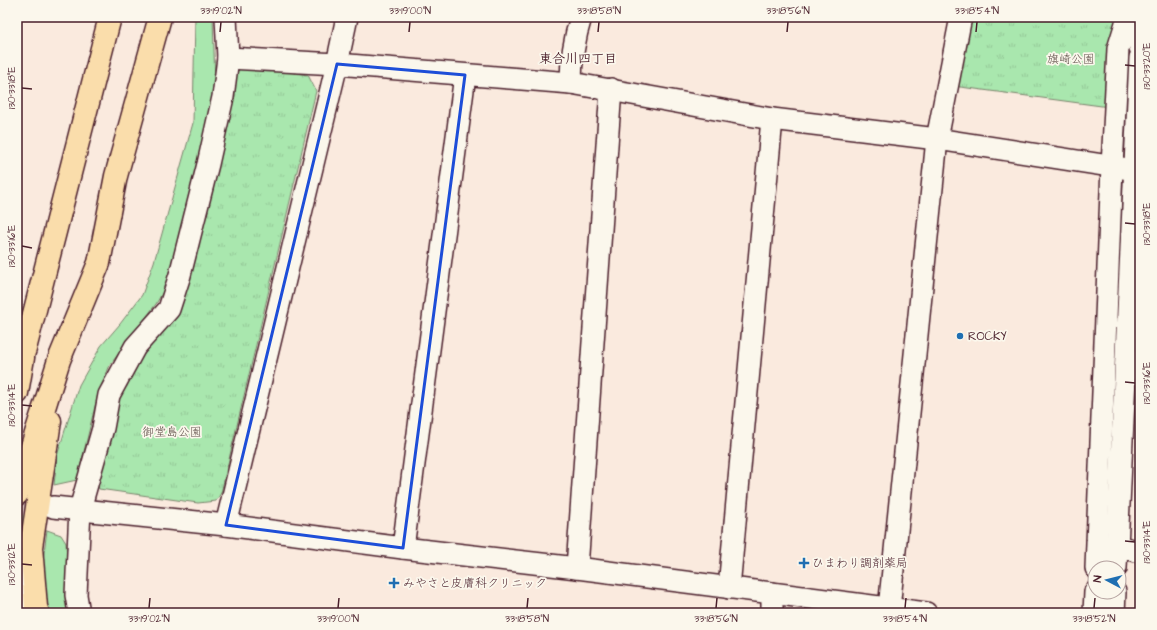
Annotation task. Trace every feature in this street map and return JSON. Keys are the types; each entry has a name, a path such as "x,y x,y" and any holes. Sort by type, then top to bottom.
{"highway":[{"path":"17,393 25,349 110,17"},
{"path":"17,494 59,360 99,263 116,176 160,17"},
{"path":"17,372 25,349"},
{"path":"38,613 36,607 31,547 43,475 59,360"}],"street":[{"path":"79,613 76,595 80,509 103,428 109,396 135,347 169,309 180,275 223,97 228,58 226,17"},
{"path":"226,525 347,17"},
{"path":"571,83 571,62 581,17"},
{"path":"889,609 937,139 961,17"},
{"path":"1096,560 1118,48 1128,17"},
{"path":"1134,17 1140,48"},
{"path":"228,58 337,64 571,83 772,119 937,139 1135,170"},
{"path":"1116,560 1140,58"},
{"path":"403,548 465,75"},
{"path":"577,568 611,89"},
{"path":"729,588 772,119"},
{"path":"53,507 226,525 729,588 772,603 889,609 926,613"},
{"path":"1117,546 1140,552"},
{"path":"23,613 21,597 31,547"},
{"path":"1094,613 1095,600"},
{"path":"1114,613 1115,600"}],"highlighted area":[{"path":"337,64 465,75 403,548 226,525"}],"green space":[{"path":"195,17 213,17 215,87 209,121 165,288 156,304 110,365 98,394 77,480 54,485 57,456 79,385 101,346 142,295 154,262 193,123"},
{"name":"旗崎公園","path":"966,17 1117,17 1109,107 953,86"},
{"name":"御堂島公園","path":"244,66 308,75 316,91 221,493 216,501 198,503 99,489 95,479 119,394 139,361 182,304 232,101 231,76"},
{"path":"31,471 35,473 17,574 17,528"},
{"path":"47,530 61,535 66,543 69,613 47,613 42,568"}],"tunnel":[{"path":"17,504 53,507"}],"place":[{"name":"ROCKY","path":"960,336"},
{"name":"ひまわり調剤薬局","path":"804,563"},
{"name":"みやさと皮膚科クリニック","path":"394,583"}],"district":[{"name":"東合川四丁目","path":"578,58"}]}
